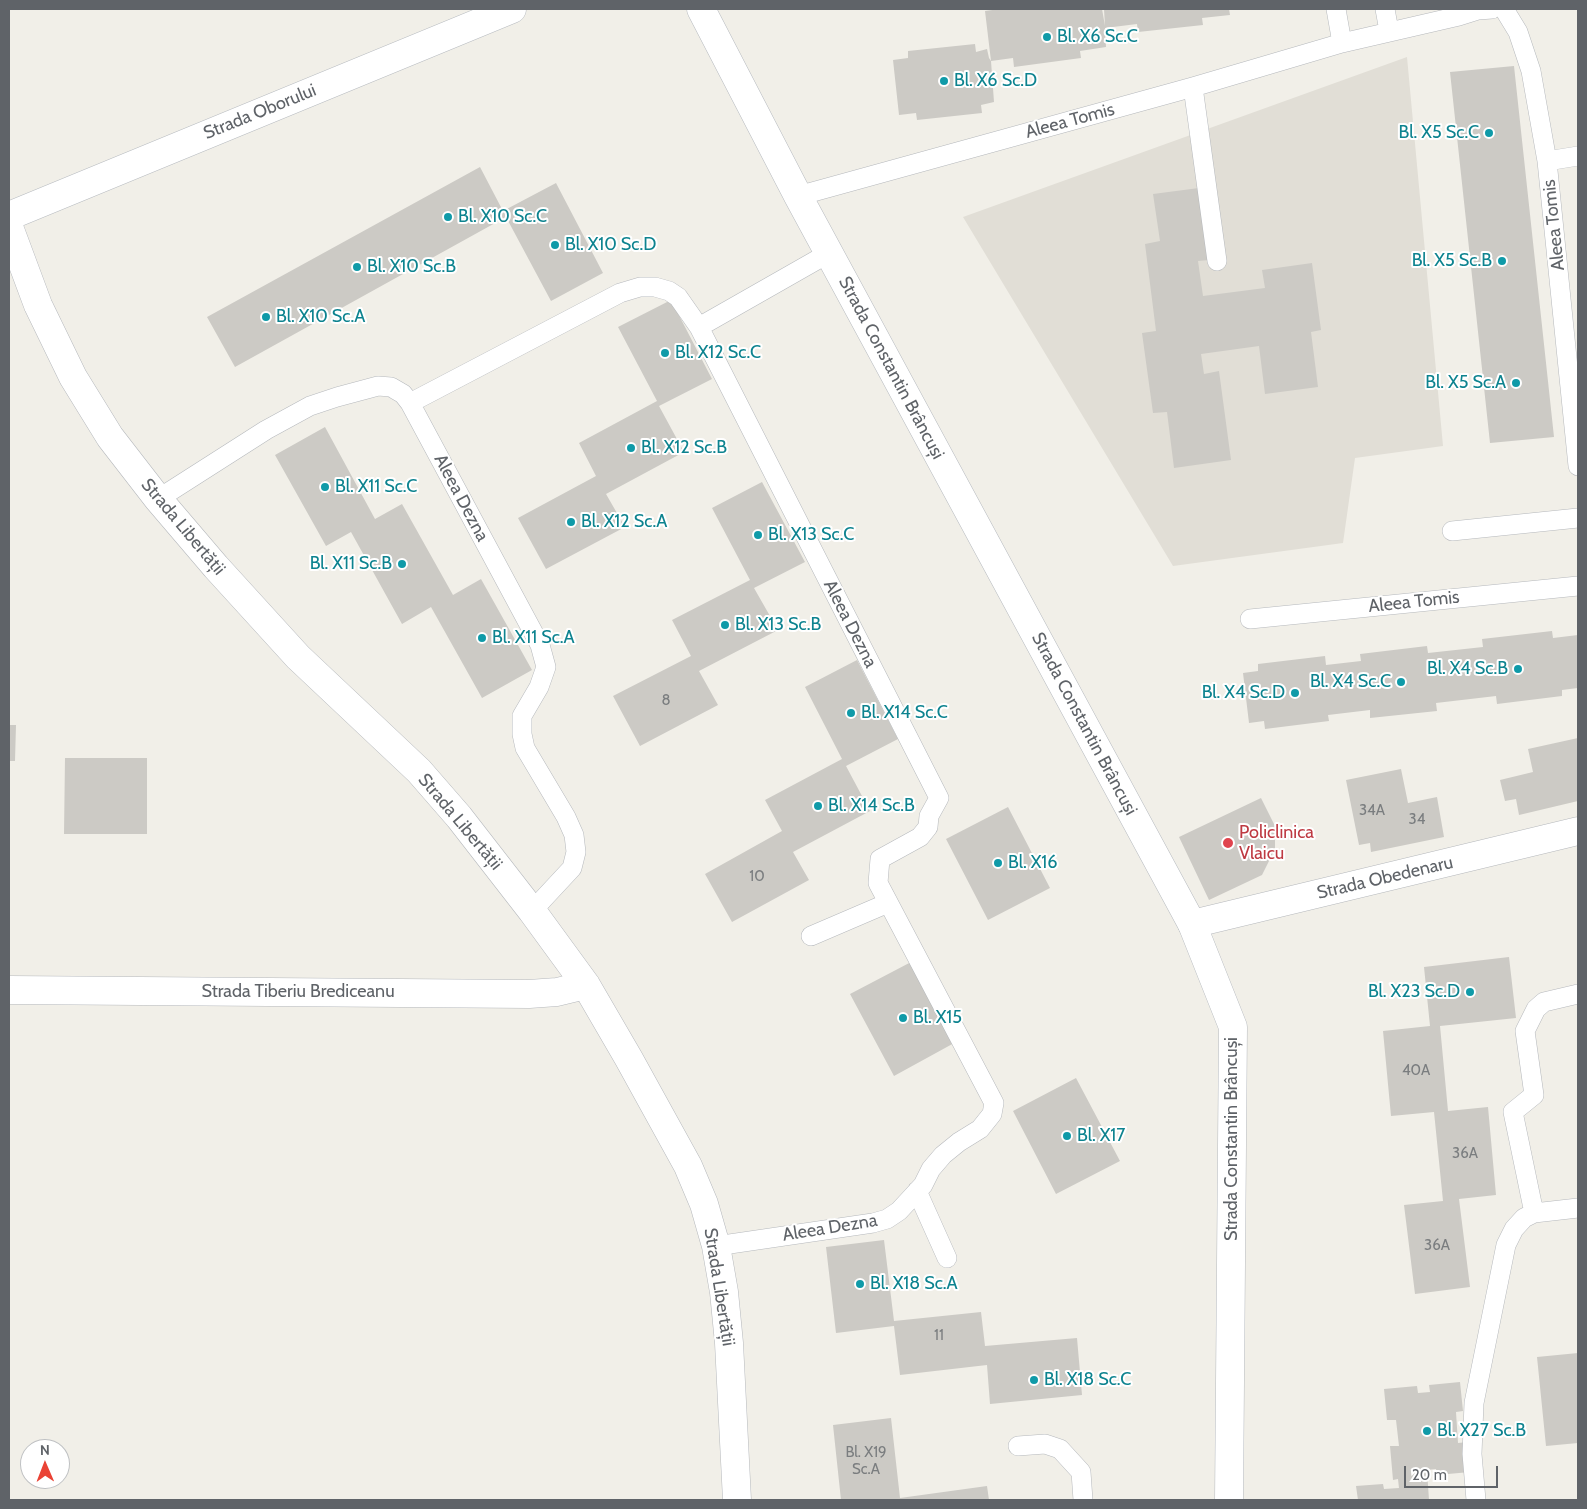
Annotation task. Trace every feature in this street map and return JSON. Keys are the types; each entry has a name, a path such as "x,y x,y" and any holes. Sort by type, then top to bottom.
{"street":[{"name":"Strada Oborului","path":"9,216 512,9"},
{"name":"Strada Constantin Brâncuși","path":"701,9 798,196 1192,924 1233,1027 1229,1500"},
{"name":"Strada Libertății","path":"9,227 38,304 73,377 110,437 158,499 216,567 298,657 419,772 459,817 532,911 586,985 663,1119 688,1166 704,1204 716,1246 724,1292 729,1342 737,1500"},
{"name":"Strada Obedenaru","path":"1192,924 1578,832"},
{"name":"Strada Tiberiu Brediceanu","path":"9,990 529,994 557,992 586,985"}],"lane":[{"path":"1336,9 1342,43"},
{"path":"1385,9 1389,31"},
{"name":"Aleea Tomis","path":"798,196 1193,87 1342,43 1459,12 1492,9"},
{"name":"Aleea Tomis","path":"1504,9 1518,32 1529,62 1547,161 1573,349 1578,466"},
{"path":"1193,87 1217,261"},
{"name":"Aleea Tomis","path":"1547,161 1578,156"},
{"path":"699,327 829,253"},
{"name":"Aleea Dezna","path":"410,403 620,293 640,287 655,287 669,291 678,298 699,327 939,798 929,816 928,827 920,836 880,858 878,883 994,1103 992,1114 980,1129 943,1155 931,1169 923,1185 899,1211 887,1219 874,1223 716,1246"},
{"name":"Aleea Dezna","path":"158,499 266,430 310,406 337,396 378,386 391,387 403,394 410,403 540,645 546,667 539,687 522,716 522,734 525,748 566,817 574,835 576,852 572,868 532,911"},
{"path":"1452,532 1578,518"},
{"name":"Aleea Tomis","path":"1250,619 1578,586"},
{"path":"811,936 888,903"},
{"path":"1534,1213 1514,1112 1534,1095 1525,1031 1536,1009 1544,1002 1578,994"},
{"path":"917,1191 947,1258"},
{"path":"1476,1500 1472,1454 1474,1403 1506,1245 1514,1229 1524,1218 1534,1213 1578,1208"},
{"path":"1018,1446 1045,1444 1060,1449 1081,1472 1083,1500"}],"shaded area":[{"path":"1407,57 1443,446 1355,458 1343,543 1173,566 963,217"}],"building":[{"name":"Bl. X6 Sc.C","path":"1000,9 1102,9 1105,26 1104,9 1229,9 1230,15 1202,18 1203,25 1138,32 1137,24 1105,28 1106,47 1080,51 1081,58 1014,67 1013,58 991,61 985,11"},
{"name":"Bl. X6 Sc.D","path":"975,44 976,52 987,49 991,61 994,102 981,105 982,113 917,120 916,113 899,115 893,60 908,58 908,51"},
{"path":"1514,66 1554,437 1490,443 1450,72"},
{"path":"480,167 503,211 556,183 603,273 551,301 506,217 235,367 207,317"},
{"path":"1199,188 1209,260 1198,261 1203,296 1265,288 1262,270 1312,263 1321,330 1311,332 1318,387 1265,394 1259,346 1201,354 1204,374 1219,371 1231,460 1174,468 1167,412 1153,413 1142,333 1156,331 1145,244 1160,241 1153,194"},
{"path":"671,300 712,379 659,406 684,452 606,494 625,527 546,569 518,518 596,476 579,443 657,401 618,327"},
{"path":"325,427 375,519 402,504 453,595 481,579 532,670 482,698 431,607 402,624 351,532 326,546 275,455"},
{"path":"762,482 805,562 754,588 778,630 699,671 718,705 640,746 613,696 691,656 672,620 750,580 712,508"},
{"path":"1552,631 1553,638 1578,635 1578,688 1562,690 1562,696 1497,704 1496,696 1436,703 1437,711 1370,718 1370,710 1328,715 1329,721 1265,729 1264,721 1249,723 1243,673 1258,671 1258,664 1325,656 1326,665 1361,661 1360,654 1427,646 1428,653 1483,647 1482,639"},
{"path":"857,660 898,739 846,766 870,811 793,852 809,880 732,922 705,874 782,831 765,800 842,759 805,687"},
{"path":"9,725 16,725 15,761 9,761"},
{"path":"1578,738 1578,801 1519,815 1516,799 1505,801 1500,780 1533,772 1528,749"},
{"path":"65,758 147,758 147,834 64,834"},
{"path":"1401,769 1408,803 1437,797 1444,837 1371,852 1370,843 1359,845 1346,780"},
{"name":"Policlinica Vlaicu","path":"1261,798 1275,826 1275,849 1262,875 1209,900 1179,837"},
{"name":"Bl. X16","path":"1008,807 1050,888 988,920 946,839"},
{"path":"1509,957 1516,1018 1440,1026 1448,1111 1488,1107 1496,1195 1459,1199 1470,1287 1415,1294 1404,1205 1443,1201 1434,1112 1391,1116 1383,1031 1430,1026 1424,967"},
{"name":"Bl. X15","path":"913,961 956,1042 894,1076 850,994"},
{"name":"Bl. X17","path":"1076,1078 1120,1161 1056,1194 1013,1111"},
{"path":"884,1240 894,1321 981,1312 985,1346 1077,1338 1082,1395 990,1404 987,1365 900,1375 894,1326 836,1333 826,1247"},
{"path":"1578,1353 1578,1443 1546,1446 1537,1357"},
{"name":"Bl. X27 Sc.B","path":"1460,1382 1463,1411 1456,1412 1458,1443 1468,1442 1470,1472 1437,1475 1436,1469 1427,1470 1429,1500 1358,1500 1356,1486 1383,1484 1384,1489 1399,1488 1398,1479 1393,1480 1390,1446 1399,1446 1396,1420 1387,1420 1384,1389 1417,1386 1418,1393 1430,1392 1429,1385"},
{"name":"Bl. X19 Sc.A","path":"891,1418 900,1498 987,1486 989,1500 841,1500 833,1425"}],"place":[{"name":"Bl. X6 Sc.C","path":"1047,37"},
{"name":"Bl. X6 Sc.D","path":"944,81"},
{"name":"Bl. X5 Sc.C","path":"1489,133"},
{"name":"Bl. X10 Sc.C","path":"448,217"},
{"name":"Bl. X10 Sc.D","path":"555,245"},
{"name":"Bl. X5 Sc.B","path":"1502,261"},
{"name":"Bl. X10 Sc.B","path":"357,267"},
{"name":"Bl. X10 Sc.A","path":"266,317"},
{"name":"Bl. X12 Sc.C","path":"665,353"},
{"name":"Bl. X5 Sc.A","path":"1516,383"},
{"name":"Bl. X12 Sc.B","path":"631,448"},
{"name":"Bl. X11 Sc.C","path":"325,487"},
{"name":"Bl. X12 Sc.A","path":"571,522"},
{"name":"Bl. X13 Sc.C","path":"758,535"},
{"name":"Bl. X11 Sc.B","path":"402,564"},
{"name":"Bl. X13 Sc.B","path":"725,625"},
{"name":"Bl. X11 Sc.A","path":"482,638"},
{"name":"Bl. X4 Sc.B","path":"1518,669"},
{"name":"Bl. X4 Sc.C","path":"1401,682"},
{"name":"Bl. X4 Sc.D","path":"1295,693"},
{"name":"Bl. X14 Sc.C","path":"851,713"},
{"name":"Bl. X14 Sc.B","path":"818,806"},
{"name":"Policlinica Vlaicu","path":"1228,843"},
{"name":"Bl. X16","path":"998,863"},
{"name":"Bl. X23 Sc.D","path":"1470,992"},
{"name":"Bl. X15","path":"903,1018"},
{"name":"Bl. X17","path":"1067,1136"},
{"name":"Bl. X18 Sc.A","path":"860,1284"},
{"name":"Bl. X18 Sc.C","path":"1034,1380"},
{"name":"Bl. X27 Sc.B","path":"1427,1431"}]}
